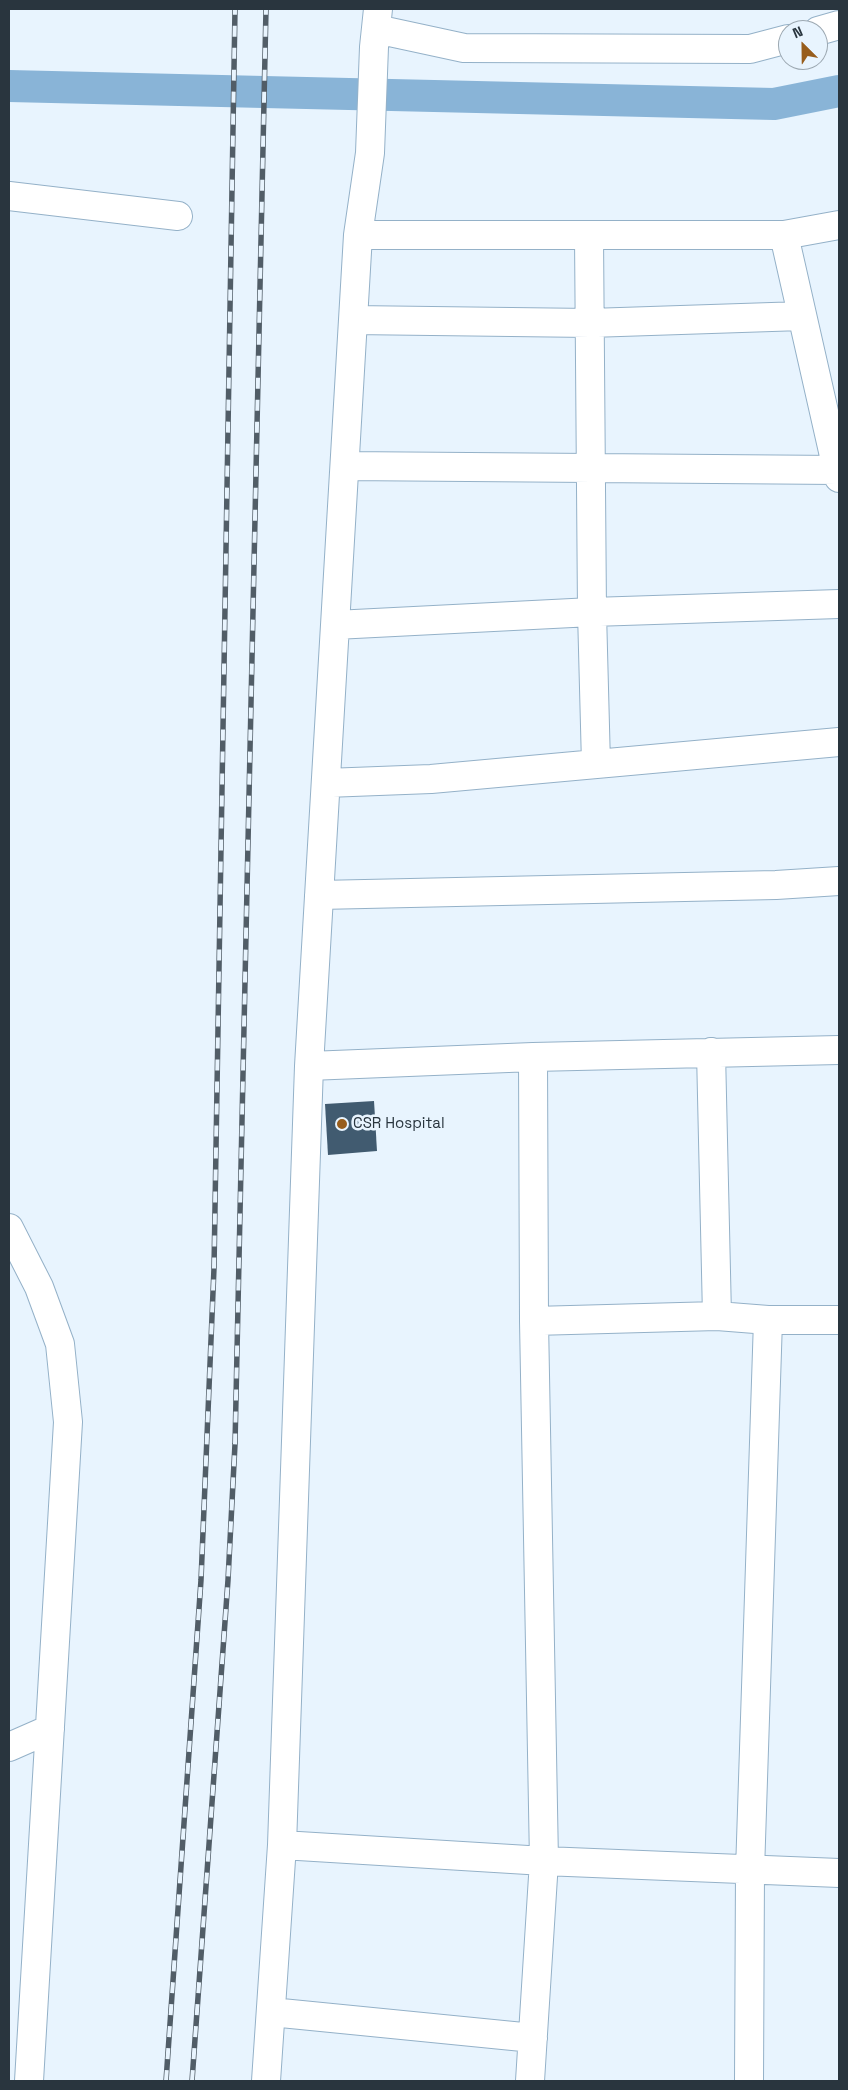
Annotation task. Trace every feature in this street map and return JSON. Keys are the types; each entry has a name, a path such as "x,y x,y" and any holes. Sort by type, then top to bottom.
{"street":[{"path":"266,2081 282,1846 310,1066 319,895 358,235 370,153 376,28 464,48 750,50 778,42"},
{"path":"9,196 178,216"},
{"path":"358,235 784,236 839,225"},
{"path":"589,236 592,612 596,764"},
{"path":"345,466 591,468 838,474 784,236"},
{"path":"353,320 590,323 802,316"},
{"path":"335,625 592,612 839,604"},
{"path":"326,783 431,779 839,742"},
{"path":"319,895 776,885 839,880"},
{"path":"310,1066 533,1057 839,1050"},
{"path":"711,1052 717,1316"},
{"path":"530,2081 544,1861 534,1320 533,1057"},
{"path":"9,1228 39,1287 60,1344 68,1422 29,2081"},
{"path":"534,1320 717,1316 768,1320 839,1320"},
{"path":"749,2081 750,1871 768,1320"},
{"path":"9,1746 50,1729"},
{"path":"282,1846 750,1871 839,1873"},
{"path":"271,2012 533,2038"}],"building":[{"path":"374,1101 377,1151 328,1155 325,1104"}],"waterway":[{"path":"9,86 774,104 839,91"}],"railway":[{"path":"166,2081 201,1580 214,1268 235,9"},
{"path":"192,2081 228,1580 235,1444 266,9"}],"place":[{"name":"CSR Hospital","path":"342,1124"}]}
